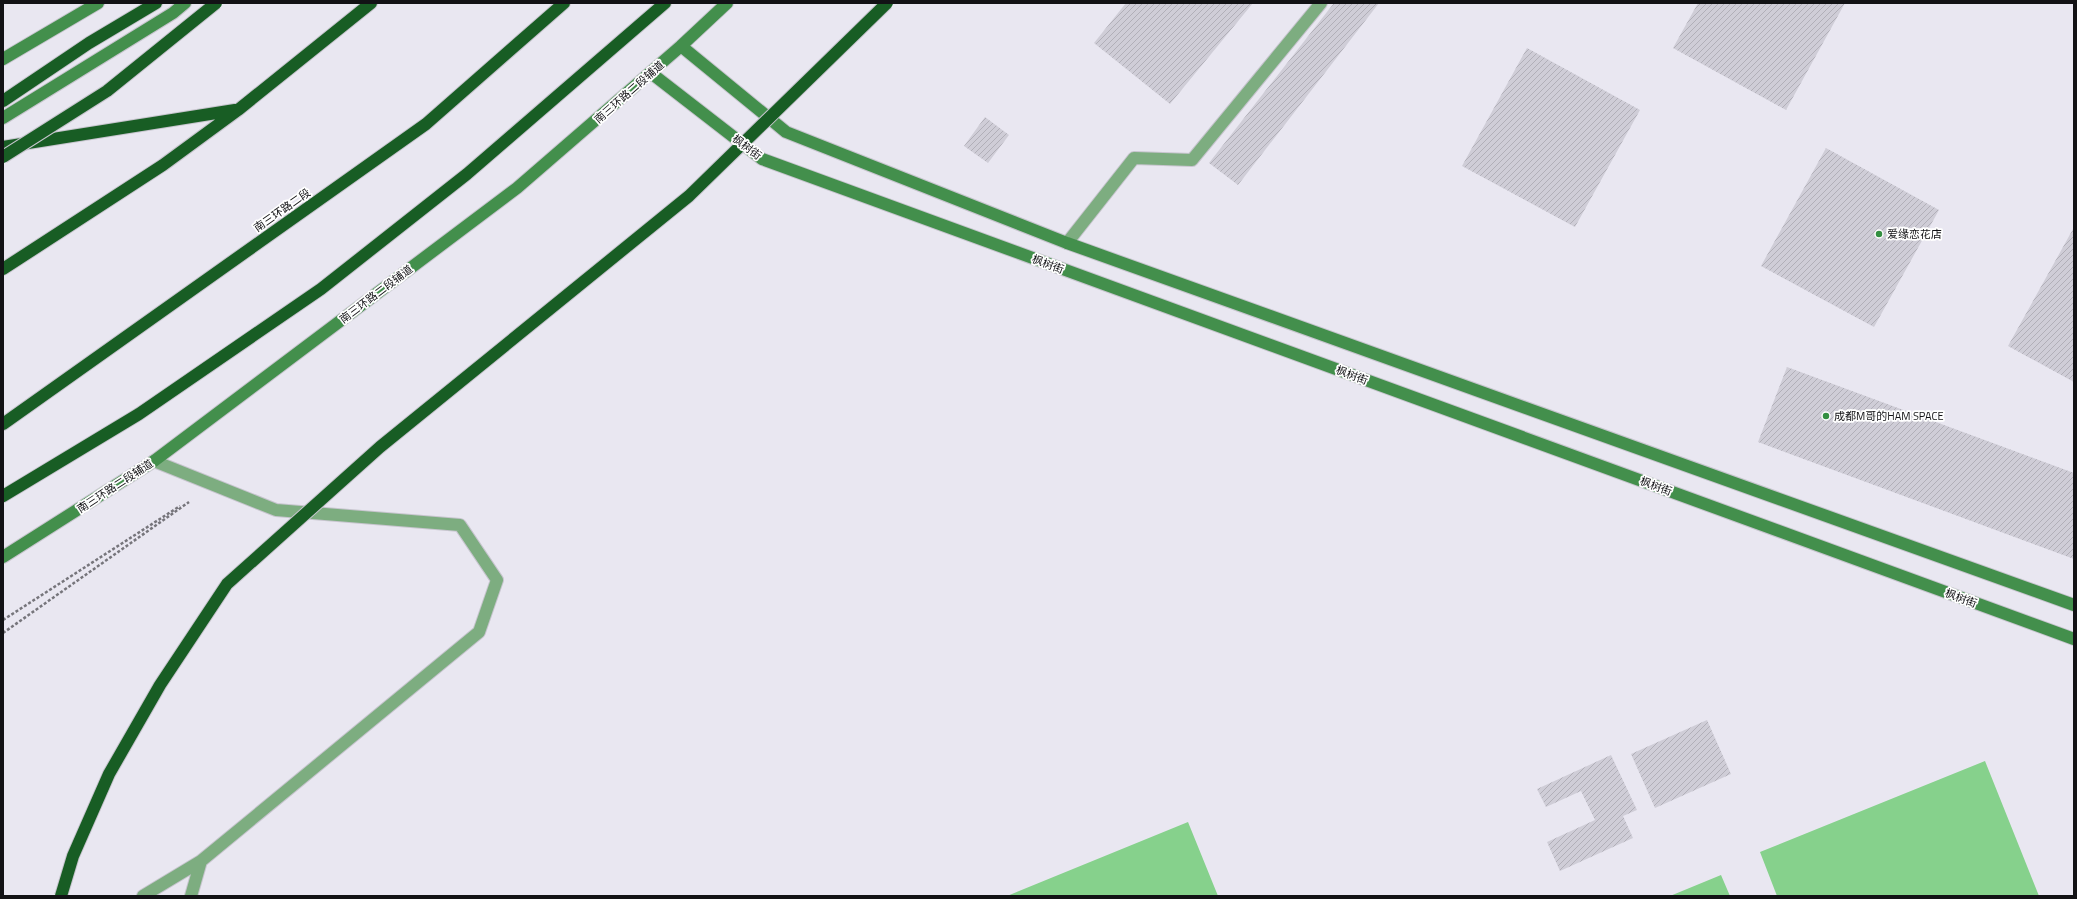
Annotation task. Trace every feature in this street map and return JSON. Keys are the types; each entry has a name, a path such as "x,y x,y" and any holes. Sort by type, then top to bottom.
{"highway":[{"path":"3,101 90,43 156,3"},
{"path":"3,157 107,91 216,3"},
{"path":"3,269 162,165 238,110 371,3"},
{"name":"南三环路二段","path":"3,424 426,124 564,3"},
{"path":"3,496 139,414 333,279 467,174 665,3"},
{"path":"61,896 72,856 109,774 160,685 227,584 380,447 690,196 888,3"},
{"path":"3,147 238,110"}],"street":[{"path":"3,59 98,3"},
{"path":"3,118 173,13 185,3"},
{"name":"南三环路二段辅道","path":"3,557 154,461 517,188 651,73 727,3"},
{"path":"1066,243 1134,158 1192,160 1321,3"},
{"path":"681,46 786,132 1066,243 2074,605"},
{"name":"枫树街","path":"651,73 762,159 2074,639"},
{"path":"143,896 201,861 479,632 497,580 460,525 276,510 154,461"},
{"path":"191,896 201,861"}],"path":[{"path":"3,620 213,485"},
{"path":"3,633 213,485"}],"green space":[{"path":"1985,761 2039,896 1777,896 1760,852"},
{"path":"1188,822 1218,896 1007,896"},
{"path":"1721,875 1730,896 1670,896"}],"building":[{"path":"1126,3 1253,3 1170,104 1094,43"},
{"path":"1334,3 1379,3 1238,185 1209,163"},
{"path":"1698,3 1845,3 1786,110 1673,48"},
{"path":"1527,48 1640,110 1575,227 1462,166"},
{"path":"985,117 1009,135 988,163 964,146"},
{"path":"1826,148 1939,210 1874,327 1761,266"},
{"path":"2074,229 2074,382 2008,346"},
{"path":"1787,367 2074,473 2074,559 1758,442"},
{"path":"1707,720 1731,774 1655,808 1631,754"},
{"path":"1611,755 1637,810 1623,816 1633,838 1560,871 1547,842 1595,820 1581,791 1546,807 1537,789"}],"place":[{"name":"爱缘恋花店","path":"1879,234"},
{"name":"成都M哥的HAM SPACE","path":"1826,416"}]}
